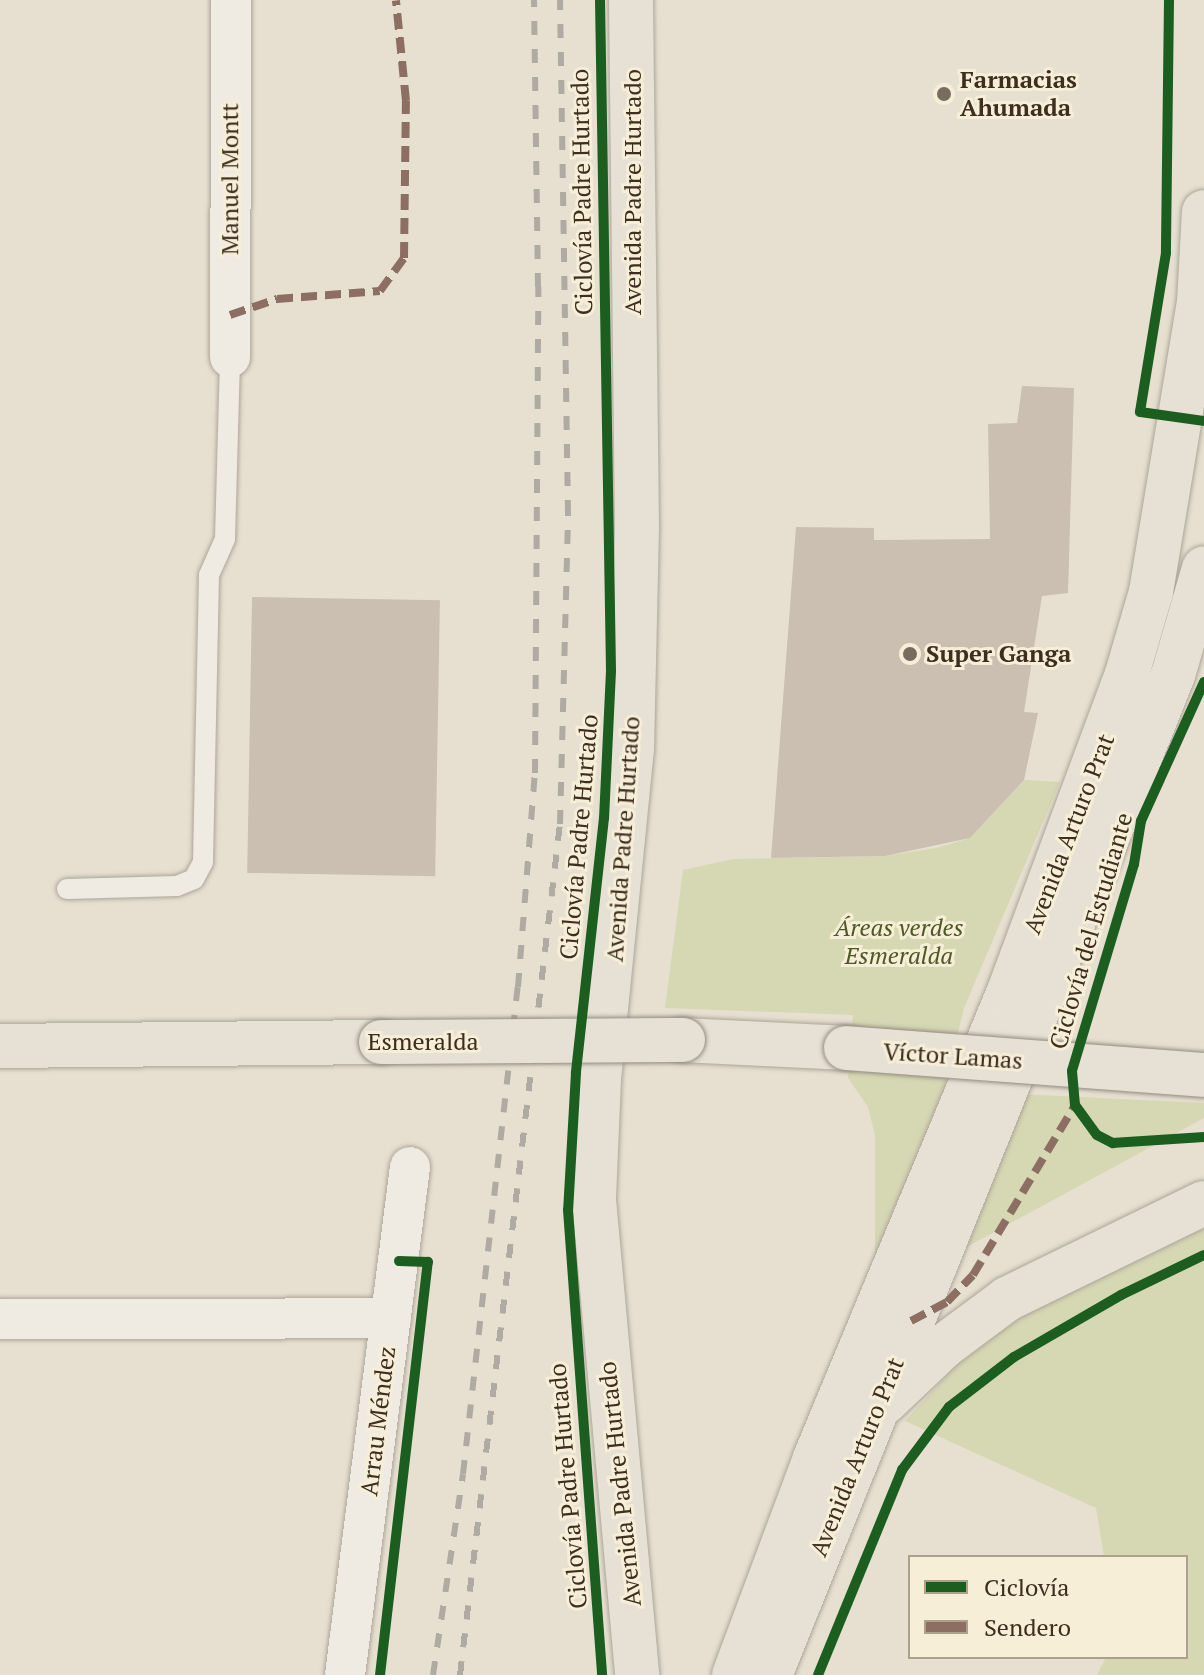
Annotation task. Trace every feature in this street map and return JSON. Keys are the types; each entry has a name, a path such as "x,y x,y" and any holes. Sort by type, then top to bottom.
{"main road":[{"name":"Avenida Padre Hurtado","path":"631,0 637,529 632,748 599,1079 594,1200 637,1675"},
{"name":"Avenida Arturo Prat","path":"734,1675 830,1428 1008,994 1118,702 1151,592 1201,303 1204,212"},
{"name":"Avenida Arturo Prat","path":"770,1675 1173,675 1204,568"},
{"name":"Esmeralda","path":"0,1046 683,1040 846,1048"},
{"name":"Víctor Lamas","path":"846,1048 1204,1075"},
{"path":"873,1415 944,1346 1007,1299 1204,1203"}],"street":[{"name":"Manuel Montt","path":"230,357 231,0"},
{"name":"Arrau Méndez","path":"345,1675 410,1167"},
{"path":"0,1319 391,1318"}],"lane":[{"path":"67,889 177,886 194,879 203,862 209,575 225,539 230,357"}],"green space":[{"name":"Áreas verdes Esmeralda","path":"1024,780 1060,782 964,1008 911,1225 875,1321 875,1135 868,1107 848,1078 853,1015 665,1008 683,870 733,859 885,856 936,848 970,838"},
{"path":"1019,1094 1204,1103 1204,1118 952,1255"},
{"path":"1204,1215 1204,1675 1097,1675 1105,1659 1188,1659 1188,1555 1104,1555 1096,1508 905,1421 963,1358 1021,1313"}],"building":[{"name":"Super Ganga","path":"1022,386 1074,388 1068,593 1042,596 1024,712 1038,713 1024,780 970,838 885,856 771,858 796,527 874,528 874,540 990,539 988,424 1017,423"},
{"path":"252,597 440,600 435,876 247,873"}],"railway":[{"path":"433,1675 463,1474 518,987 535,773 538,287 534,0"},
{"path":"460,1675 560,824 568,514 560,0"}],"marked path":[{"path":"230,315 277,299 380,291 404,258 406,101 396,0"},
{"path":"911,1321 947,1302 973,1275 1075,1105"}],"cycle path":[{"name":"Ciclovía Padre Hurtado","path":"600,0 611,671 604,818 576,1073 568,1210 602,1675"},
{"path":"1169,0 1166,253 1140,412 1204,421"},
{"name":"Ciclovía del Estudiante","path":"1204,682 1141,821 1134,864 1072,1071 1075,1105 1097,1135 1113,1143 1204,1137"},
{"path":"818,1675 902,1470 949,1407 1014,1357 1121,1295 1204,1255"},
{"path":"380,1675 428,1262 399,1261"}],"place":[{"name":"Farmacias Ahumada","path":"944,94"},
{"name":"Super Ganga","path":"910,654"}]}
